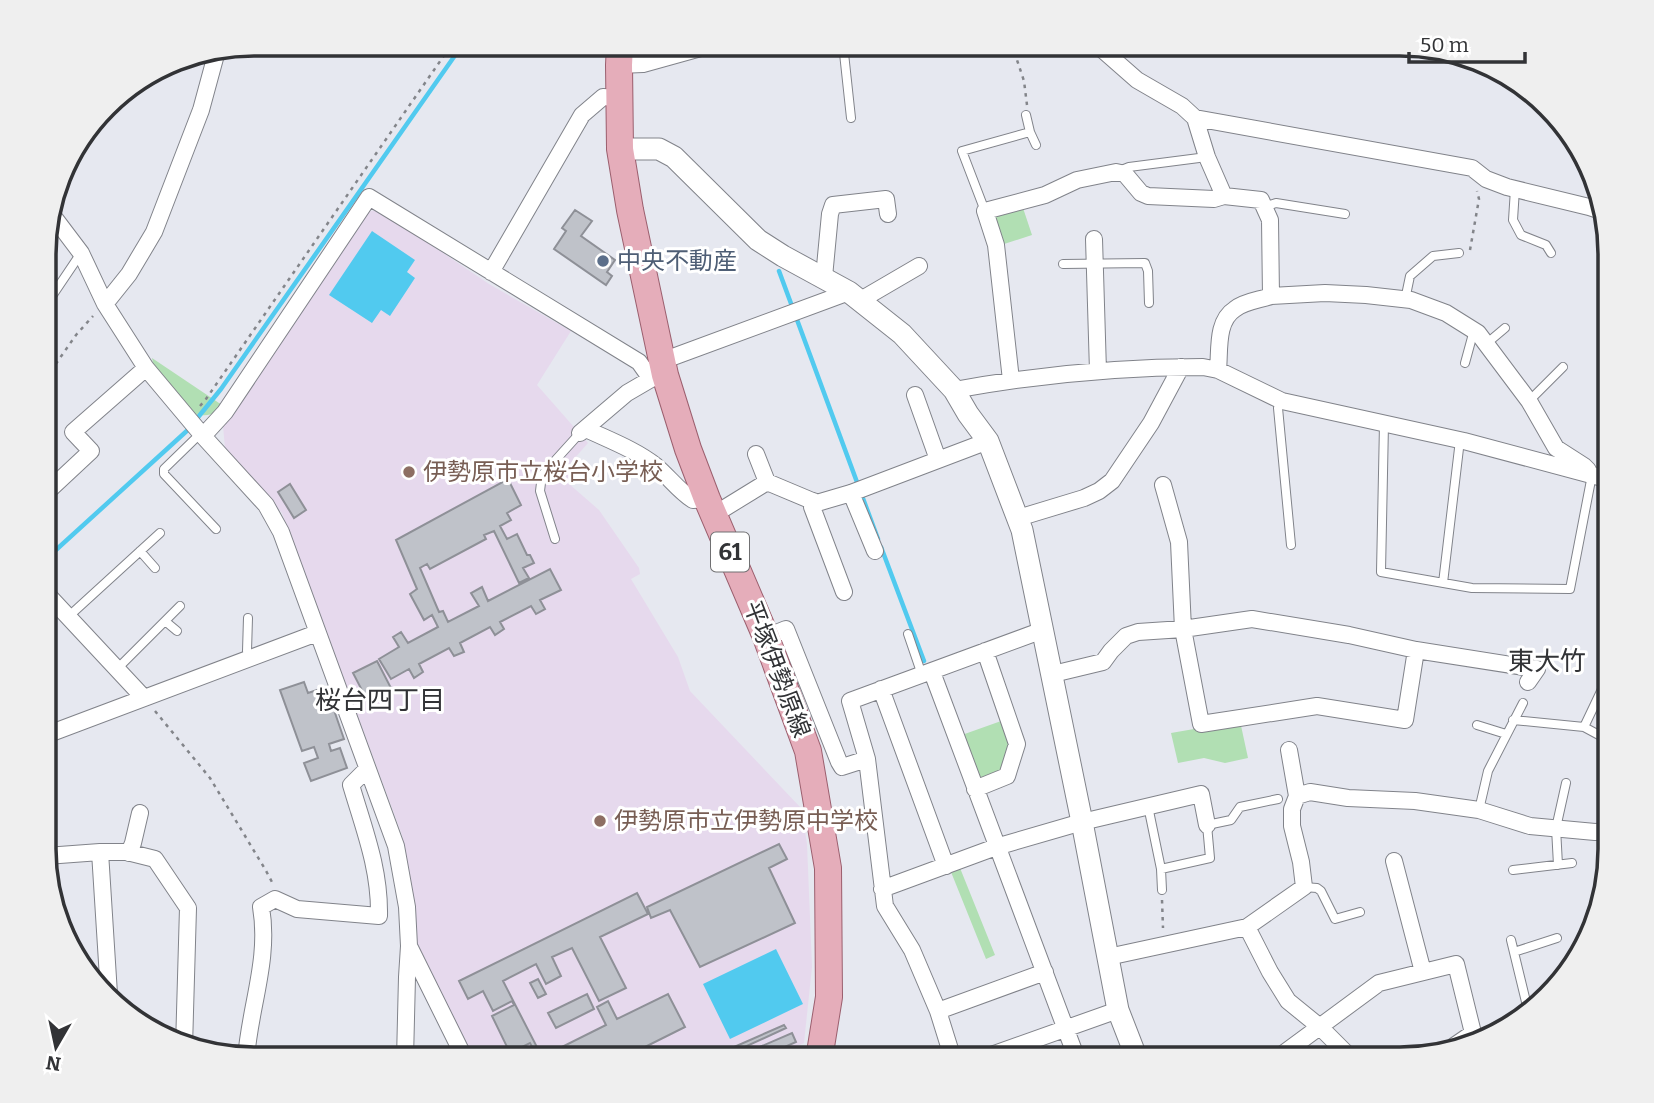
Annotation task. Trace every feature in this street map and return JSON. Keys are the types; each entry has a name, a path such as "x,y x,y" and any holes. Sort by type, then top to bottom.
{"main road":[{"name":"平塚伊勢原線","path":"619,56 620,149 659,372 766,637 808,751 828,868 829,997 821,1047"}],"street":[{"path":"624,56 643,64 672,56"},
{"path":"1110,56 1137,80 1182,106 1195,118 1206,157 1224,196"},
{"path":"105,304 129,274 153,232 201,110 214,60"},
{"path":"491,272 582,115 603,97 619,98"},
{"path":"1195,118 1472,168 1486,179 1515,189 1592,209"},
{"path":"620,149 659,149 674,157 758,240 854,296 902,334 954,390 988,441 1018,518 1053,674 1118,1010 1132,1047"},
{"path":"1011,380 996,245 985,211 1068,191 1077,180 1116,172 1125,174 1142,193 1149,196 1214,199 1224,196 1261,200 1270,220 1271,296"},
{"path":"202,435 225,412 369,197 659,372"},
{"path":"824,277 833,205 886,202"},
{"path":"59,224 81,253 105,304 146,368 266,505 281,532 396,846 407,906 409,946 405,1047"},
{"path":"1094,239 1098,370"},
{"path":"919,267 854,296 659,372 627,393 583,431 617,444 655,466 686,496 711,506 767,482 817,503 851,493 988,441"},
{"path":"1218,370 1221,327 1233,309 1247,303 1271,296 1325,293 1411,300 1446,313 1474,330 1529,401 1556,448 1584,466 1592,475"},
{"path":"1018,518 1084,498 1112,481 1151,423 1181,367"},
{"path":"954,390 1098,370 1203,367 1218,370 1282,401 1460,439 1598,477"},
{"path":"56,483 90,451 73,432 146,368"},
{"path":"915,396 937,460"},
{"path":"756,453 767,482"},
{"path":"1163,485 1179,542 1183,629 1201,724 1317,706 1405,720 1416,650"},
{"path":"851,493 875,551"},
{"path":"813,501 812,507 844,592"},
{"path":"56,606 144,698"},
{"path":"1053,674 1103,662 1126,636 1138,632 1183,629 1252,619 1349,635 1416,650 1537,669 1528,682"},
{"path":"766,637 786,629 842,767 866,759"},
{"path":"949,1047 938,1011 912,950 885,906 866,759 850,701 1043,630"},
{"path":"56,731 317,633"},
{"path":"975,789 1007,776 1017,744 985,651"},
{"path":"927,673 975,789 1072,1047"},
{"path":"881,690 946,866"},
{"path":"1108,957 1247,927 1304,887 1292,826 1292,808 1297,796 1290,750"},
{"path":"248,1047 264,951 261,907 275,899 297,909 379,916 380,893 374,858 351,785 367,769"},
{"path":"1297,796 1310,792 1348,798 1415,801 1479,810 1530,826 1598,832"},
{"path":"882,890 996,847 1083,822 1200,794 1207,825"},
{"path":"129,853 140,813"},
{"path":"100,852 108,982"},
{"path":"56,855 129,853 155,859 188,908 184,1034"},
{"path":"1397,864 1406,891 1423,972"},
{"path":"1247,927 1288,1001 1340,1047"},
{"path":"409,946 459,1047"},
{"path":"1292,1047 1379,983 1456,964 1475,1032"},
{"path":"938,1011 1045,972"},
{"path":"1012,1047 1118,1010"}],"lane":[{"path":"844,56 851,118"},
{"path":"1026,115 1036,145"},
{"path":"985,211 962,151 1030,132"},
{"path":"1116,172 1129,167 1199,158"},
{"path":"1515,189 1513,220 1521,235 1546,245 1550,253"},
{"path":"1264,207 1276,203 1345,214"},
{"path":"56,289 81,253"},
{"path":"1405,300 1410,276 1433,256 1459,253"},
{"path":"1063,264 1145,263 1148,271 1149,303"},
{"path":"1486,344 1505,328"},
{"path":"1465,363 1474,330"},
{"path":"1529,401 1563,367"},
{"path":"1282,401 1278,408 1292,545"},
{"path":"1384,424 1381,572 1472,588 1570,589 1592,475"},
{"path":"555,539 540,491 542,475 583,431"},
{"path":"202,435 164,469 164,474 216,529"},
{"path":"1443,583 1460,439"},
{"path":"68,617 160,533"},
{"path":"140,551 155,568"},
{"path":"117,668 180,606"},
{"path":"248,618 247,651 250,658"},
{"path":"165,621 177,631"},
{"path":"908,634 927,673"},
{"path":"1584,727 1598,698"},
{"path":"1479,810 1488,771 1523,703"},
{"path":"1513,720 1584,727 1598,735"},
{"path":"1477,725 1506,734"},
{"path":"1558,864 1556,828 1566,783"},
{"path":"1161,869 1210,858 1207,825 1231,820 1240,807 1278,799"},
{"path":"1148,806 1161,869 1162,890"},
{"path":"1513,870 1572,863"},
{"path":"1304,887 1321,891 1335,919 1360,912"},
{"path":"1514,953 1544,947 1557,938"},
{"path":"1511,940 1526,1001"}],"path":[{"path":"188,418 206,399 444,56"},
{"path":"1016,56 1024,81 1026,115"},
{"path":"1459,253 1470,250 1479,199 1476,185 1482,175"},
{"path":"56,364 76,335 105,304"},
{"path":"144,698 210,778 265,869 274,887 275,899"},
{"path":"1162,890 1163,945"}],"shaded area":[{"path":"378,209 489,284 571,331 537,385 588,443 566,468 576,477 568,483 599,510 639,568 640,574 631,579 678,657 690,691 801,808 807,844 812,967 804,1043 795,1047 463,1047 414,945 413,904 402,835 282,513 225,448 223,426 368,212"}],"green space":[{"path":"1022,205 1032,235 1001,245 992,215"},
{"path":"152,358 224,404 211,414 194,414 153,363"},
{"path":"1004,720 1012,741 1003,774 981,782 959,736"},
{"path":"1240,721 1248,758 1225,763 1204,758 1178,763 1171,733"},
{"path":"960,868 995,955 986,959 951,872"}],"water":[{"path":"372,231 415,260 407,272 415,278 390,316 381,310 372,323 329,295"},
{"path":"776,949 803,1004 730,1039 703,984"}],"building":[{"path":"575,210 592,221 581,236 615,260 607,272 612,276 606,285 554,249 566,231 562,228"},
{"path":"508,479 521,505 507,513 511,520 500,526 507,539 517,534 527,555 530,555 534,563 523,568 529,578 519,583 494,531 484,535 486,539 430,569 427,564 420,568 439,612 443,611 448,622 479,606 471,593 482,587 488,601 550,569 561,590 540,600 545,609 536,614 531,606 500,622 504,629 495,635 490,627 460,643 464,652 454,656 449,648 419,664 423,672 414,678 409,669 391,679 379,659 399,647 393,637 401,632 408,643 438,627 432,615 424,620 410,594 417,589 396,540"},
{"path":"290,484 306,510 294,518 278,492"},
{"path":"377,661 392,690 368,702 353,673"},
{"path":"304,682 308,693 326,687 344,739 329,744 331,751 340,748 347,768 311,781 304,763 318,758 314,747 302,751 280,690"},
{"path":"779,844 787,859 769,868 795,923 700,967 670,910 651,918 647,907"},
{"path":"637,893 648,914 600,937 626,988 599,1001 572,948 552,957 561,976 546,984 536,964 503,981 537,1047 532,1047 530,1043 522,1047 507,1047 492,1016 514,1005 512,1001 493,1011 483,991 468,999 459,981"},
{"path":"538,979 546,994 538,998 530,983"},
{"path":"587,994 594,1009 556,1028 548,1013"},
{"path":"668,994 685,1027 645,1047 562,1047 606,1025 597,1007 608,1001 617,1019"},
{"path":"784,1025 786,1028 745,1047 734,1047"},
{"path":"792,1033 796,1042 785,1047 760,1047"}],"waterway":[{"path":"195,421 221,389 455,56"},
{"path":"779,271 878,539"},
{"path":"56,550 190,428"},
{"path":"881,547 924,661"}],"place":[{"name":"中央不動産","path":"603,261"},
{"name":"伊勢原市立桜台小学校","path":"409,472"},
{"name":"伊勢原市立伊勢原中学校","path":"600,821"}],"district":[{"name":"東大竹","path":"1547,661"},
{"name":"桜台四丁目","path":"380,700"}]}
